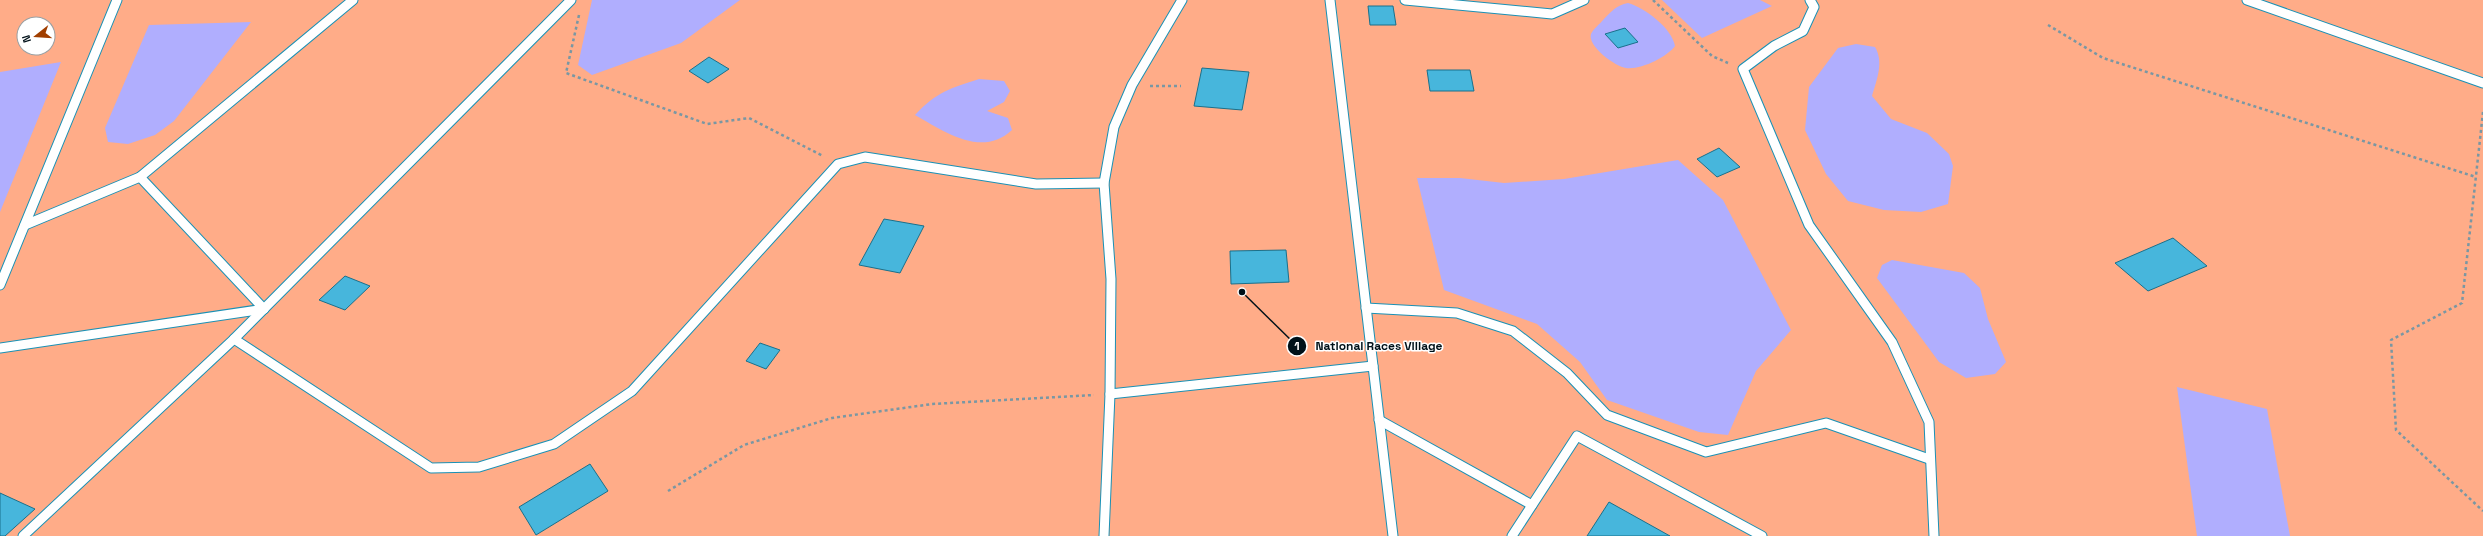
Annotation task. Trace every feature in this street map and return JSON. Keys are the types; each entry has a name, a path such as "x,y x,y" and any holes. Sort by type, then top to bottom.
{"lane":[{"path":"0,285 117,0"},
{"path":"25,225 140,177 353,0"},
{"path":"23,536 234,339 571,0"},
{"path":"1104,536 1110,394 1111,279 1104,182 1114,127 1132,86 1182,0"},
{"path":"1330,0 1393,536"},
{"path":"1405,0 1552,14 1584,0"},
{"path":"1810,0 1814,7 1803,31 1774,46 1744,69 1809,225 1892,342 1929,422 1928,459 1934,536"},
{"path":"2247,0 2483,83"},
{"path":"234,339 431,468 479,467 554,444 632,391 838,164 865,157 1036,184 1104,182"},
{"path":"140,177 264,308"},
{"path":"0,348 264,308"},
{"path":"1366,308 1457,313 1512,331 1567,373 1607,415 1706,452 1826,423 1928,459"},
{"path":"1110,394 1373,366"},
{"path":"1379,420 1532,505"},
{"path":"1512,536 1577,436 1762,536"}],"path":[{"path":"1653,0 1712,56 1744,69"},
{"path":"581,8 566,73 708,124 749,118 838,164"},
{"path":"2048,26 2103,58 2476,177"},
{"path":"1132,86 1181,86"},
{"path":"2483,112 2462,303 2391,340 2396,430 2483,511"},
{"path":"668,491 744,445 832,418 932,404 1110,394"}],"shaded area":[{"path":"0,0 2483,0 2483,536 0,536"}],"water":[{"path":"592,0 740,0 681,43 592,75 578,65"},
{"path":"1662,0 1760,0 1772,6 1702,38"},
{"path":"1628,3 1642,9 1657,20 1669,32 1675,46 1653,62 1632,68 1621,67 1609,60 1598,50 1591,39 1593,30 1611,12 1620,5"},
{"path":"251,22 174,121 155,135 128,144 108,142 105,128 149,25"},
{"path":"1856,44 1875,47 1878,53 1879,71 1872,96 1891,119 1927,133 1949,154 1953,166 1948,204 1921,212 1884,210 1848,201 1826,174 1805,130 1809,87 1838,48"},
{"path":"61,62 0,212 0,72"},
{"path":"979,79 1004,81 1010,91 1004,102 987,111 1008,118 1012,130 1000,138 988,142 976,142 964,139 951,135 915,115 930,101 944,92"},
{"path":"1678,160 1723,200 1791,330 1756,371 1728,435 1699,432 1607,400 1580,362 1537,324 1444,290 1417,178 1460,178 1504,183 1564,179"},
{"path":"1892,260 1964,273 1980,288 1988,319 2006,362 1995,374 1966,378 1939,362 1877,278 1882,265"},
{"path":"2177,387 2267,409 2290,536 2197,536"}],"building":[{"path":"1368,6 1393,6 1396,25 1370,25"},
{"path":"1625,28 1638,42 1618,48 1605,34"},
{"path":"709,57 729,69 708,83 689,71"},
{"path":"1202,68 1249,72 1242,110 1194,106"},
{"path":"1427,70 1470,70 1474,91 1430,91"},
{"path":"1719,148 1740,167 1717,177 1697,159"},
{"path":"884,219 924,226 900,273 859,265"},
{"path":"2173,238 2207,266 2148,291 2115,263"},
{"path":"1286,250 1289,282 1231,284 1230,251"},
{"path":"345,276 370,286 345,310 319,300"},
{"path":"760,343 780,350 766,369 746,361"},
{"path":"590,464 608,491 536,535 519,507"},
{"path":"0,493 35,509 5,536 0,536"},
{"path":"1609,502 1670,536 1587,536"}],"place":[{"name":"National Races Village","path":"1242,292"}]}
